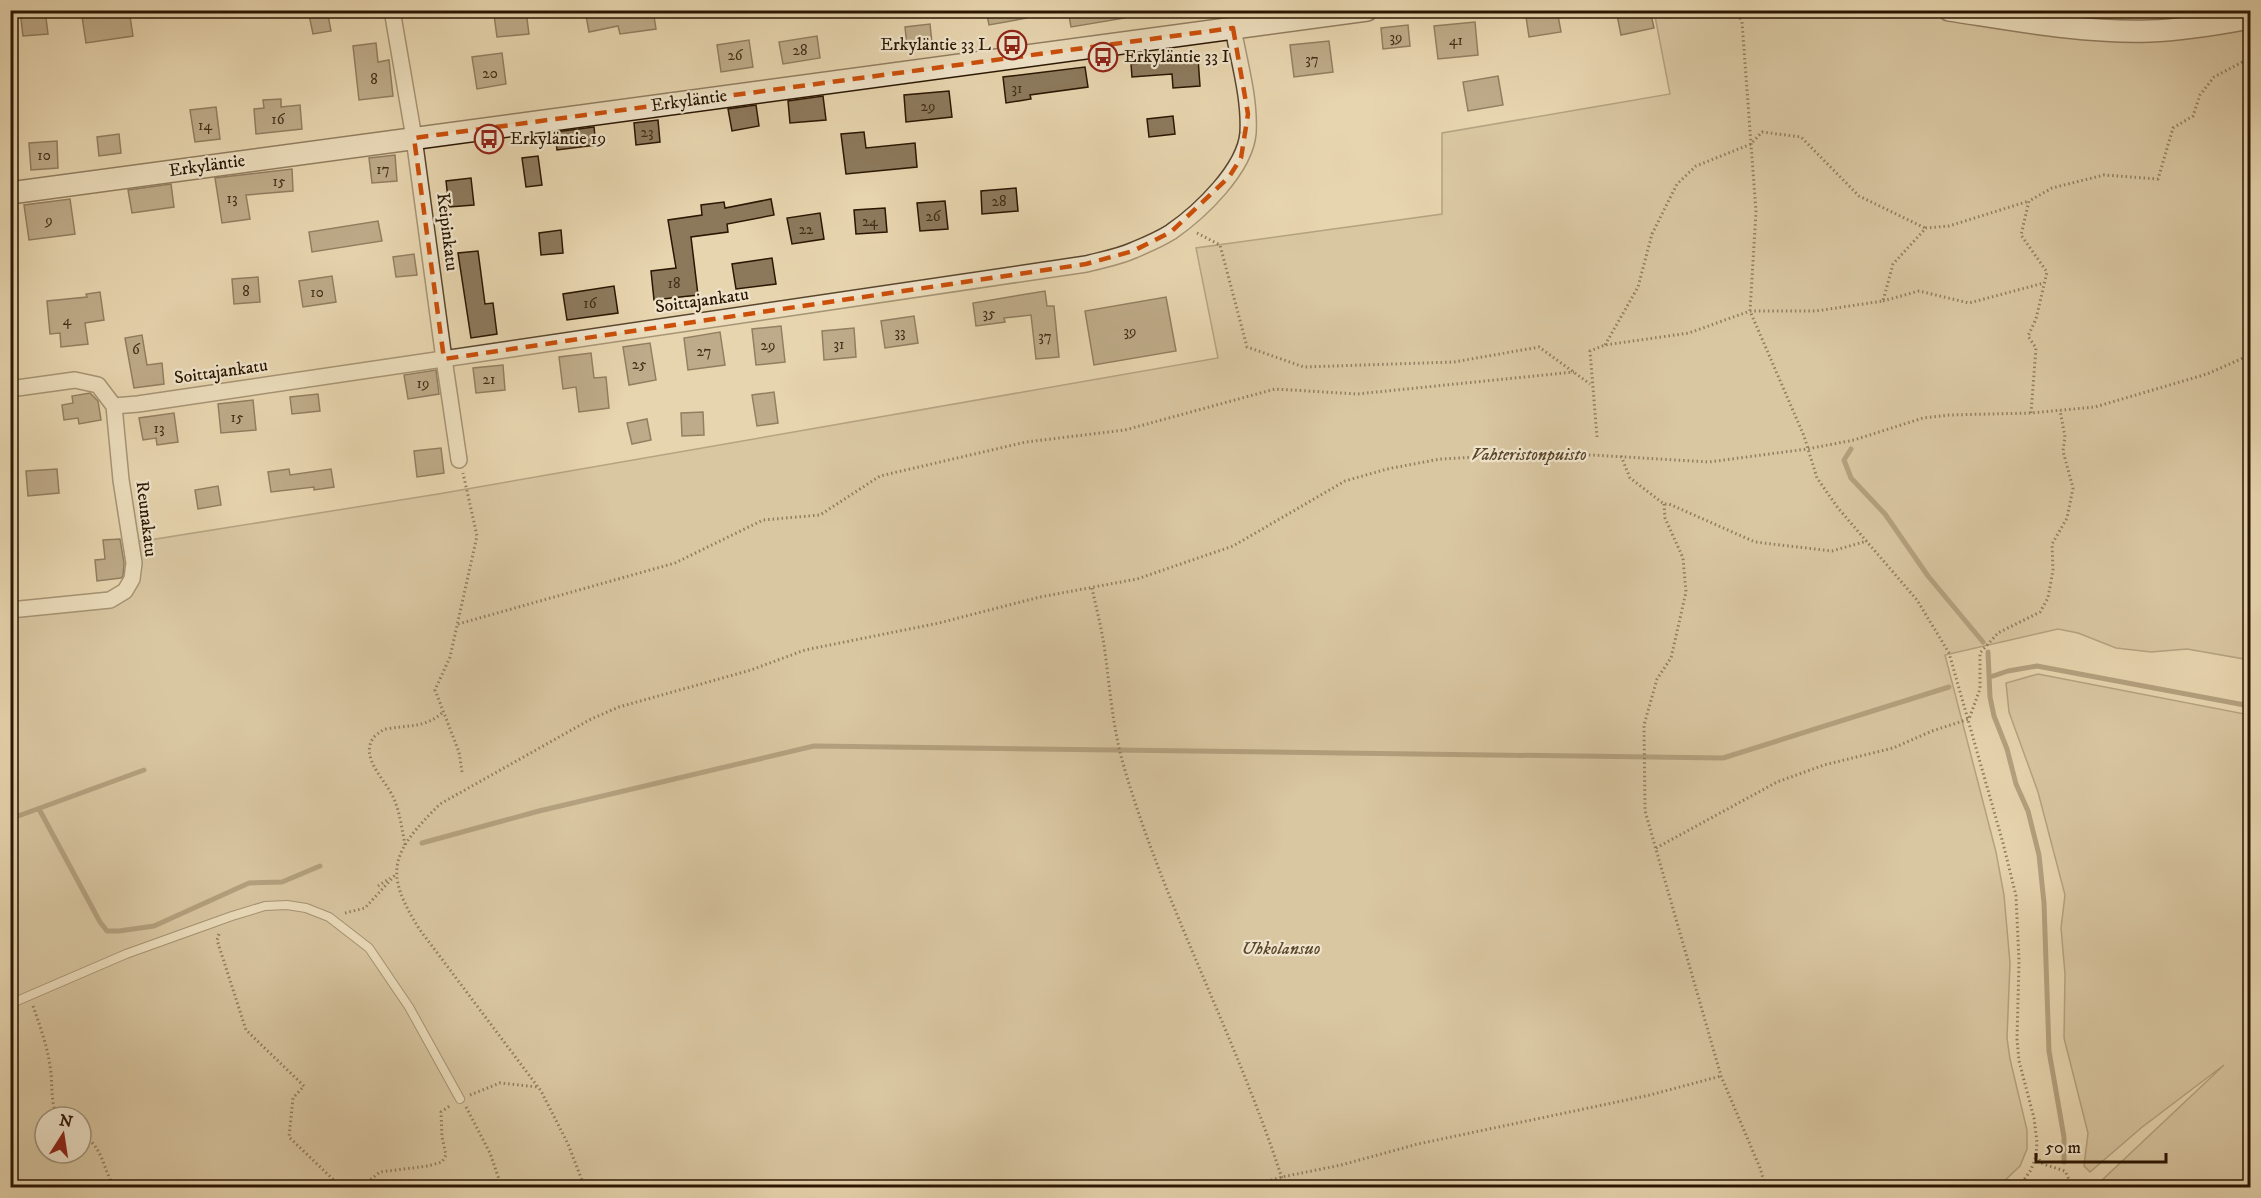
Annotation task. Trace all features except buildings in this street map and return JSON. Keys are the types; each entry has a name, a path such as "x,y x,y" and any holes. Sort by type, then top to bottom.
{"street":[{"name":"Keipinkatu","path":"392,10 414,138 459,460"},
{"name":"Erkyläntie","path":"10,193 1367,10"},
{"path":"1949,10 2050,25 2150,31 2221,24 2250,18"},
{"name":"Soittajankatu","path":"114,406 1086,264 1133,251 1171,232 1229,177 1241,158 1247,135 1248,114 1233,28"},
{"path":"10,389 75,380 98,385 114,406"},
{"name":"Reunakatu","path":"10,610 110,600 125,591 132,579 134,563 114,406"}],"lane":[{"path":"10,1004 126,954 224,918 266,906 287,905 306,908 329,917 369,948 409,1007 460,1099"}],"path":[{"path":"1736,10 1742,22 1756,212 1750,311 1817,478 1838,508 1917,600 1949,653 2016,896 2019,961 2017,1039 2019,1061 2034,1118 2037,1142 2036,1156 2031,1170 2015,1188"},
{"path":"1605,345 1638,287 1652,234 1677,184 1696,166 1751,144 1762,132 1801,137 1859,195 1926,228 1949,226 2029,201 2052,188 2104,175 2157,179 2173,128 2193,116 2200,95 2214,77 2250,58"},
{"path":"2029,201 2021,235 2047,272 2036,320 2028,336 2037,348 2031,413"},
{"path":"1883,301 1893,264 1926,228"},
{"path":"1193,231 1220,245 1246,347 1304,367 1454,362 1539,347 1591,385"},
{"path":"1597,437 1590,351 1605,345 1689,333 1750,311 1816,310 1883,301 1919,291 1969,303 2045,282"},
{"path":"585,1188 568,1144 538,1087 420,930 404,905 396,874 398,860 405,845 440,804 591,719 620,707 751,670 805,650 939,623 1040,597 1137,579 1233,546 1345,481 1387,468 1440,459 1496,456 1621,456 1709,462 1807,449 1854,440 1923,418 2031,413 2095,407 2207,374 2250,355"},
{"path":"458,624 675,563 763,520 820,515 880,476 1026,442 1125,430 1275,389 1357,394 1574,372"},
{"path":"1656,848 1777,782 1824,765 1893,748 1969,719 1980,689 1980,653 1998,633 2040,612 2048,598 2053,570 2052,544 2067,518 2073,488 2063,451 2065,437 2060,410"},
{"path":"1621,456 1630,478 1664,504 1669,504 1755,542 1832,551 1867,541"},
{"path":"459,460 477,536 450,657 435,690 459,752 462,772"},
{"path":"1664,504 1665,518 1683,558 1686,592 1671,658 1657,679 1644,725 1645,811 1721,1076 1760,1168 1766,1188"},
{"path":"1092,588 1104,644 1113,723 1124,767 1158,866 1246,1077 1285,1188"},
{"path":"405,845 393,797 372,765 370,750 373,739 383,729 425,725 443,712"},
{"path":"378,886 396,874"},
{"path":"329,917 365,908 396,874"},
{"path":"224,918 216,940 246,1030 304,1086 293,1098 289,1137 342,1188"},
{"path":"30,996 49,1058 52,1105"},
{"path":"1245,1188 1282,1177 1341,1166 1418,1144 1650,1095 1721,1076"},
{"path":"360,1188 380,1172 442,1162 446,1155 442,1137 441,1112 460,1099 500,1083 538,1087"},
{"path":"460,1099 469,1111 490,1153 502,1188"},
{"path":"93,1144 106,1164 115,1188"},
{"path":"2036,1156 2043,1164 2065,1171 2073,1188"},
{"path":"2243,1188 2250,1177"}],"highlighted area":[{"path":"1233,28 1248,114 1241,158 1229,177 1171,232 1133,251 1086,264 444,359 414,138"}],"green space":[{"path":"1949,10 2050,25 2250,24 2250,660 2187,649 2151,652 2116,648 2078,633 2058,629 1945,655 1996,852 2004,895 2010,963 2007,1038 2027,1130 2027,1149 2020,1166 1998,1187 11,1188 11,610 125,591 131,543 438,494 1218,358 1196,248 1442,214 1442,133 1670,94 1654,11"},
{"path":"2038,674 2250,715 2250,1187 2053,1187 2059,1184 2101,1181 2224,1065 2141,1128 2090,1172 2084,1166 2088,1133 2064,1038 2065,974 2061,928 2065,895 2038,792 2009,712 2006,683"}],"waterway":[{"path":"1851,449 1844,460 1851,478 1885,514 1928,576 1983,642"},
{"path":"1988,652 1990,697 1994,716 2007,749 2016,784 2028,811 2039,855 2044,903 2049,1051 2064,1137 2064,1162"},
{"path":"1990,677 2037,666 2250,706"},
{"path":"422,843 539,811 814,746 1723,758 1949,687"},
{"path":"10,819 144,770"},
{"path":"39,809 107,931 154,926 249,883 282,882 320,866"},
{"path":"2057,1188 2059,1184"}],"place":[{"name":"Erkyläntie 33 L","path":"1012,45"},
{"name":"Erkyläntie 33 I","path":"1103,57"},
{"name":"Erkyläntie 19","path":"489,139"}],"park label":[{"name":"Vahteristonpuisto","path":"1529,455"},
{"name":"Uhkolansuo","path":"1281,949"}]}
